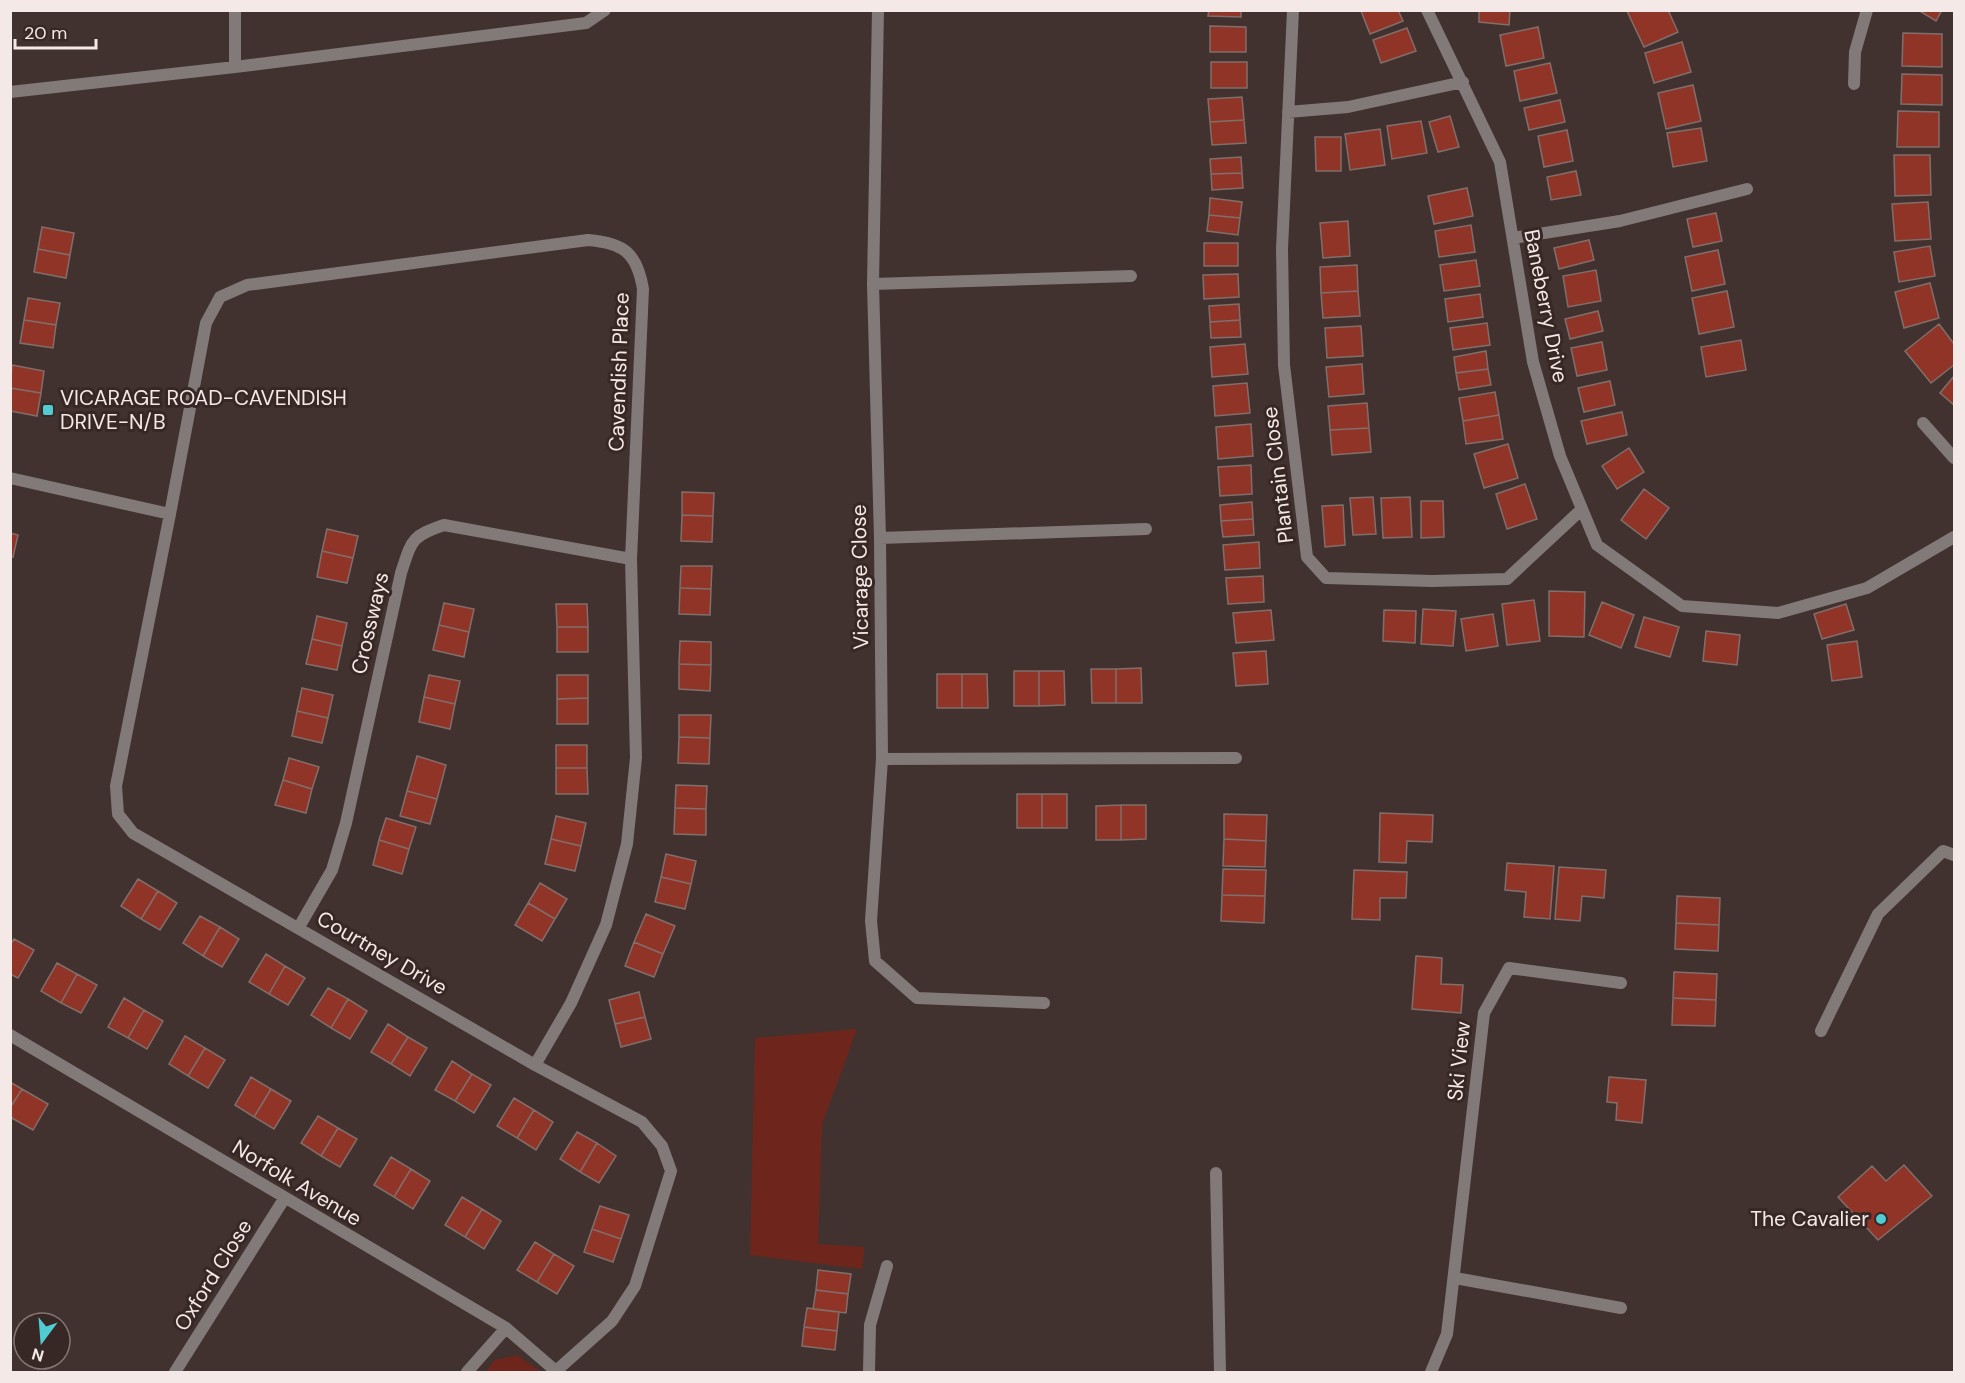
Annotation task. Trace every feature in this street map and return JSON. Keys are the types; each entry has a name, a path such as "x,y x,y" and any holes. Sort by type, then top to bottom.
{"street":[{"path":"235,10 235,67"},
{"path":"10,92 235,67 586,23 605,10"},
{"name":"Vicarage Close","path":"878,10 873,284 880,538 882,759 871,921 875,960 917,998 1044,1003"},
{"name":"Plantain Close","path":"1293,10 1282,249 1284,364 1307,557 1326,578 1432,581 1507,579 1582,509"},
{"name":"Baneberry Drive","path":"1427,10 1500,162 1533,362 1560,456 1598,545 1682,606 1778,614 1867,588 1954,537"},
{"path":"1854,84 1855,52 1867,10"},
{"path":"1288,112 1348,107 1463,82"},
{"path":"1513,238 1620,221 1747,189"},
{"name":"Cavendish Place","path":"170,514 206,322 220,297 247,285 588,240 608,241 629,252 640,269 643,289 631,559 636,758 627,843 606,925 571,1003 535,1065"},
{"path":"873,284 1131,276"},
{"path":"1923,423 1954,458"},
{"path":"10,478 170,514"},
{"name":"Courtney Drive","path":"170,514 116,786 118,814 133,833 535,1065 642,1122 662,1146 671,1171 635,1286 612,1321 557,1372"},
{"name":"Crossways","path":"299,927 332,870 343,833 401,573 410,547 419,534 444,525 631,559"},
{"path":"880,538 1146,529"},
{"path":"882,759 1236,758"},
{"path":"1821,1031 1878,914 1943,851 1954,855"},
{"name":"Ski View","path":"1431,1372 1447,1334 1484,1013 1509,968 1621,983"},
{"name":"Norfolk Avenue","path":"10,1035 284,1199 506,1328 557,1372"},
{"path":"1216,1173 1220,1372"},
{"name":"Oxford Close","path":"175,1372 284,1199"},
{"path":"869,1372 870,1325 887,1266"},
{"path":"1455,1278 1621,1308"},
{"path":"467,1372 506,1328"}],"shaded area":[{"path":"857,1029 822,1124 818,1244 864,1247 862,1269 750,1255 755,1038"},
{"path":"517,1355 541,1372 485,1372 495,1360"}],"building":[{"path":"1209,10 1241,10 1241,17 1208,16"},
{"path":"1398,10 1403,21 1370,34 1361,11"},
{"path":"1479,10 1510,10 1509,25 1479,22"},
{"path":"1668,10 1678,32 1644,47 1627,11"},
{"path":"1918,10 1942,10 1936,21"},
{"path":"1210,26 1246,27 1246,52 1210,52"},
{"path":"1538,27 1544,58 1506,66 1500,35"},
{"path":"1407,28 1416,51 1381,63 1373,40"},
{"path":"1903,33 1942,34 1942,67 1902,66"},
{"path":"1682,42 1691,72 1654,83 1645,53"},
{"path":"1211,62 1247,62 1247,88 1211,88"},
{"path":"1550,63 1557,93 1520,101 1514,71"},
{"path":"1902,74 1942,75 1942,105 1901,104"},
{"path":"1693,85 1701,121 1666,129 1658,93"},
{"path":"1242,97 1244,120 1210,122 1208,99"},
{"path":"1560,100 1565,122 1529,130 1524,108"},
{"path":"1898,111 1939,112 1939,147 1897,147"},
{"path":"1450,116 1459,147 1438,152 1429,122"},
{"path":"1244,120 1246,143 1212,145 1210,122"},
{"path":"1421,121 1427,153 1392,159 1387,126"},
{"path":"1701,128 1707,161 1673,167 1667,133"},
{"path":"1380,129 1385,165 1350,170 1345,134"},
{"path":"1567,130 1573,161 1544,167 1538,136"},
{"path":"1315,137 1341,137 1341,171 1316,171"},
{"path":"1894,155 1930,155 1931,195 1895,196"},
{"path":"1241,157 1242,173 1211,174 1210,159"},
{"path":"1576,171 1581,195 1551,200 1547,177"},
{"path":"1242,173 1243,188 1212,190 1211,174"},
{"path":"1467,188 1473,216 1434,224 1428,196"},
{"path":"1210,198 1242,202 1240,218 1209,215"},
{"path":"1928,202 1931,239 1895,241 1892,204"},
{"path":"1716,213 1722,241 1693,247 1687,219"},
{"path":"1209,215 1240,218 1238,235 1207,231"},
{"path":"1348,221 1350,256 1323,258 1320,223"},
{"path":"1471,225 1475,252 1439,257 1435,231"},
{"path":"42,227 74,233 70,255 38,249"},
{"path":"1589,240 1594,260 1559,269 1554,248"},
{"path":"1204,243 1238,243 1238,266 1204,266"},
{"path":"1930,246 1935,276 1899,282 1894,252"},
{"path":"38,249 70,255 66,278 34,272"},
{"path":"1718,250 1725,284 1692,291 1685,257"},
{"path":"1476,260 1480,286 1444,291 1440,265"},
{"path":"1357,265 1358,291 1321,293 1320,267"},
{"path":"1596,270 1601,301 1568,307 1563,276"},
{"path":"1238,274 1239,297 1204,299 1203,275"},
{"path":"1930,283 1939,318 1904,328 1895,292"},
{"path":"1358,291 1360,316 1323,318 1321,293"},
{"path":"1727,291 1734,327 1699,334 1692,298"},
{"path":"1480,294 1483,317 1448,322 1445,299"},
{"path":"28,298 60,303 56,325 24,320"},
{"path":"1239,304 1240,320 1210,322 1209,306"},
{"path":"1598,311 1603,331 1570,339 1565,319"},
{"path":"24,320 56,325 53,348 20,343"},
{"path":"1240,320 1241,337 1211,338 1210,322"},
{"path":"1487,323 1490,345 1453,350 1450,328"},
{"path":"1939,324 1954,344 1954,365 1931,383 1905,351"},
{"path":"1361,326 1363,356 1327,358 1325,328"},
{"path":"1741,340 1746,370 1706,377 1701,347"},
{"path":"1602,342 1607,370 1577,376 1571,348"},
{"path":"1245,344 1248,374 1212,377 1210,347"},
{"path":"1486,351 1488,369 1456,373 1454,357"},
{"path":"1362,364 1364,394 1329,397 1326,367"},
{"path":"12,365 44,371 41,393 10,388"},
{"path":"1488,369 1491,385 1459,390 1456,373"},
{"path":"1954,376 1954,405 1940,393"},
{"path":"1610,381 1615,405 1584,412 1578,388"},
{"path":"1247,383 1250,413 1215,416 1213,386"},
{"path":"10,388 41,393 37,416 10,411"},
{"path":"1495,392 1499,415 1463,421 1459,398"},
{"path":"1367,403 1369,428 1330,430 1328,406"},
{"path":"1622,412 1627,435 1587,444 1581,421"},
{"path":"1499,415 1503,439 1466,444 1463,421"},
{"path":"1251,424 1253,456 1218,459 1216,427"},
{"path":"1369,428 1371,452 1332,455 1330,430"},
{"path":"1508,444 1518,478 1484,488 1474,454"},
{"path":"1629,448 1644,472 1617,489 1602,466"},
{"path":"1251,465 1252,494 1220,496 1218,467"},
{"path":"1525,484 1537,519 1507,529 1496,494"},
{"path":"1644,489 1669,508 1646,539 1621,520"},
{"path":"682,492 714,493 713,516 682,515"},
{"path":"1373,497 1376,534 1353,535 1350,498"},
{"path":"1410,497 1412,537 1383,538 1381,498"},
{"path":"1421,501 1443,501 1444,537 1421,538"},
{"path":"1252,502 1253,519 1221,521 1220,505"},
{"path":"1343,505 1345,545 1325,547 1322,506"},
{"path":"682,515 713,516 712,542 681,541"},
{"path":"1253,519 1254,535 1223,537 1221,521"},
{"path":"327,529 358,536 353,558 322,551"},
{"path":"10,533 18,535 13,557 10,556"},
{"path":"1259,542 1260,568 1225,570 1223,545"},
{"path":"322,551 353,558 347,583 317,577"},
{"path":"681,566 712,566 711,589 680,588"},
{"path":"1263,576 1264,602 1228,604 1226,578"},
{"path":"680,588 711,589 710,615 679,614"},
{"path":"1549,591 1585,592 1584,637 1549,636"},
{"path":"1534,600 1540,641 1507,645 1502,604"},
{"path":"1602,602 1634,615 1621,648 1589,635"},
{"path":"444,603 474,609 469,632 439,625"},
{"path":"556,604 587,604 588,627 557,627"},
{"path":"1846,604 1854,630 1822,639 1814,614"},
{"path":"1423,609 1456,611 1453,646 1421,644"},
{"path":"1271,610 1274,640 1236,643 1233,613"},
{"path":"1384,610 1416,611 1415,643 1383,641"},
{"path":"1493,614 1498,646 1466,651 1461,619"},
{"path":"317,616 347,623 342,646 312,639"},
{"path":"1644,617 1679,627 1670,657 1635,647"},
{"path":"439,625 469,632 464,657 433,650"},
{"path":"557,627 588,627 588,652 557,652"},
{"path":"1706,631 1740,635 1737,665 1703,661"},
{"path":"312,639 342,646 337,670 306,664"},
{"path":"680,641 711,642 711,665 679,664"},
{"path":"1857,641 1862,677 1832,681 1827,645"},
{"path":"1266,651 1268,684 1236,686 1233,653"},
{"path":"679,664 711,665 710,691 679,689"},
{"path":"1141,668 1142,703 1116,703 1116,669"},
{"path":"1091,669 1116,669 1116,703 1092,703"},
{"path":"1014,671 1039,671 1039,706 1014,706"},
{"path":"1039,671 1064,671 1065,705 1039,706"},
{"path":"937,674 962,674 962,708 937,708"},
{"path":"962,674 987,674 988,708 962,708"},
{"path":"429,675 460,681 455,704 424,697"},
{"path":"557,675 588,675 588,698 557,699"},
{"path":"302,688 333,695 328,718 297,711"},
{"path":"424,697 455,704 450,729 419,722"},
{"path":"588,698 588,724 557,724 557,699"},
{"path":"297,711 328,718 322,743 292,736"},
{"path":"679,715 711,715 710,738 679,737"},
{"path":"679,737 710,738 709,764 678,763"},
{"path":"556,745 587,745 587,768 556,768"},
{"path":"417,756 446,765 437,799 407,791"},
{"path":"289,758 319,767 312,789 283,780"},
{"path":"556,768 587,768 588,794 556,794"},
{"path":"283,780 312,789 306,813 275,805"},
{"path":"676,785 707,786 706,809 675,808"},
{"path":"407,791 437,799 430,824 400,816"},
{"path":"1017,794 1042,794 1042,828 1017,828"},
{"path":"1042,794 1067,794 1067,828 1042,828"},
{"path":"1121,805 1121,840 1096,840 1096,806"},
{"path":"1121,805 1146,805 1146,839 1121,840"},
{"path":"675,808 706,809 706,835 674,834"},
{"path":"1380,813 1433,815 1432,842 1407,841 1406,863 1379,862"},
{"path":"1224,814 1267,815 1266,841 1224,839"},
{"path":"556,816 586,823 581,846 551,839"},
{"path":"386,818 416,827 409,849 379,840"},
{"path":"551,839 581,846 575,871 545,864"},
{"path":"1224,839 1266,841 1265,867 1223,866"},
{"path":"379,840 409,849 402,874 373,865"},
{"path":"666,854 696,861 691,884 661,877"},
{"path":"1507,863 1554,866 1550,919 1524,917 1526,892 1505,890"},
{"path":"1559,867 1606,870 1604,898 1582,896 1580,921 1555,919"},
{"path":"1223,869 1266,870 1265,896 1222,895"},
{"path":"1354,870 1407,872 1406,898 1380,898 1380,920 1352,919"},
{"path":"661,877 691,884 685,909 655,902"},
{"path":"138,879 158,891 141,919 121,906"},
{"path":"540,883 567,899 555,919 528,903"},
{"path":"158,891 177,903 160,930 141,919"},
{"path":"1222,895 1265,896 1264,923 1221,921"},
{"path":"1677,896 1720,898 1719,925 1676,923"},
{"path":"528,903 555,919 542,941 515,925"},
{"path":"646,914 675,926 663,954 634,942"},
{"path":"200,916 220,927 203,956 183,943"},
{"path":"1676,923 1719,925 1718,951 1675,949"},
{"path":"220,927 239,939 222,967 203,956"},
{"path":"14,939 34,950 18,978 10,974 10,945"},
{"path":"634,942 663,954 654,977 625,966"},
{"path":"266,954 285,966 269,994 249,982"},
{"path":"1416,956 1442,958 1441,984 1463,985 1461,1013 1412,1009"},
{"path":"57,963 77,974 61,1003 41,991"},
{"path":"285,966 305,978 288,1005 269,994"},
{"path":"1674,972 1717,974 1716,1000 1673,998"},
{"path":"77,974 97,985 81,1013 61,1003"},
{"path":"328,988 348,999 331,1028 311,1015"},
{"path":"639,992 645,1017 615,1024 609,1000"},
{"path":"124,998 144,1010 128,1038 108,1027"},
{"path":"1673,998 1716,1000 1715,1026 1672,1025"},
{"path":"348,999 367,1011 350,1039 331,1028"},
{"path":"144,1010 163,1021 147,1049 128,1038"},
{"path":"645,1017 651,1039 621,1047 615,1024"},
{"path":"388,1024 408,1037 391,1064 371,1052"},
{"path":"185,1036 205,1048 188,1076 169,1064"},
{"path":"408,1037 427,1048 410,1076 391,1064"},
{"path":"205,1048 225,1060 208,1088 188,1076"},
{"path":"452,1061 472,1074 455,1101 435,1090"},
{"path":"472,1074 491,1085 474,1113 455,1101"},
{"path":"251,1077 271,1089 254,1117 235,1105"},
{"path":"1609,1077 1646,1080 1642,1123 1616,1120 1617,1103 1607,1102"},
{"path":"10,1082 22,1089 10,1108"},
{"path":"22,1089 48,1104 33,1130 10,1117 10,1108"},
{"path":"271,1089 291,1101 274,1129 254,1117"},
{"path":"514,1098 534,1110 517,1138 497,1126"},
{"path":"534,1110 553,1122 536,1150 517,1138"},
{"path":"318,1116 338,1128 321,1156 301,1143"},
{"path":"338,1128 357,1139 340,1167 321,1156"},
{"path":"577,1132 597,1143 580,1172 560,1159"},
{"path":"597,1143 616,1156 599,1183 580,1172"},
{"path":"391,1157 411,1169 394,1197 374,1185"},
{"name":"The Cavalier","path":"1904,1165 1932,1196 1878,1240 1838,1197 1872,1166 1886,1181"},
{"path":"411,1169 430,1181 413,1209 394,1197"},
{"path":"462,1197 482,1209 465,1237 445,1225"},
{"path":"600,1206 629,1215 621,1239 592,1229"},
{"path":"482,1209 501,1221 484,1249 465,1237"},
{"path":"592,1229 621,1239 613,1262 584,1252"},
{"path":"535,1242 554,1254 537,1282 517,1270"},
{"path":"554,1254 574,1266 557,1294 537,1282"},
{"path":"818,1270 851,1274 848,1294 816,1290"},
{"path":"816,1290 848,1294 846,1313 813,1309"},
{"path":"807,1308 839,1312 837,1331 804,1327"},
{"path":"804,1327 837,1331 835,1350 802,1346"}],"place":[{"name":"VICARAGE ROAD-CAVENDISH DRIVE-N/B","path":"48,410"},
{"name":"The Cavalier","path":"1881,1219"}]}
